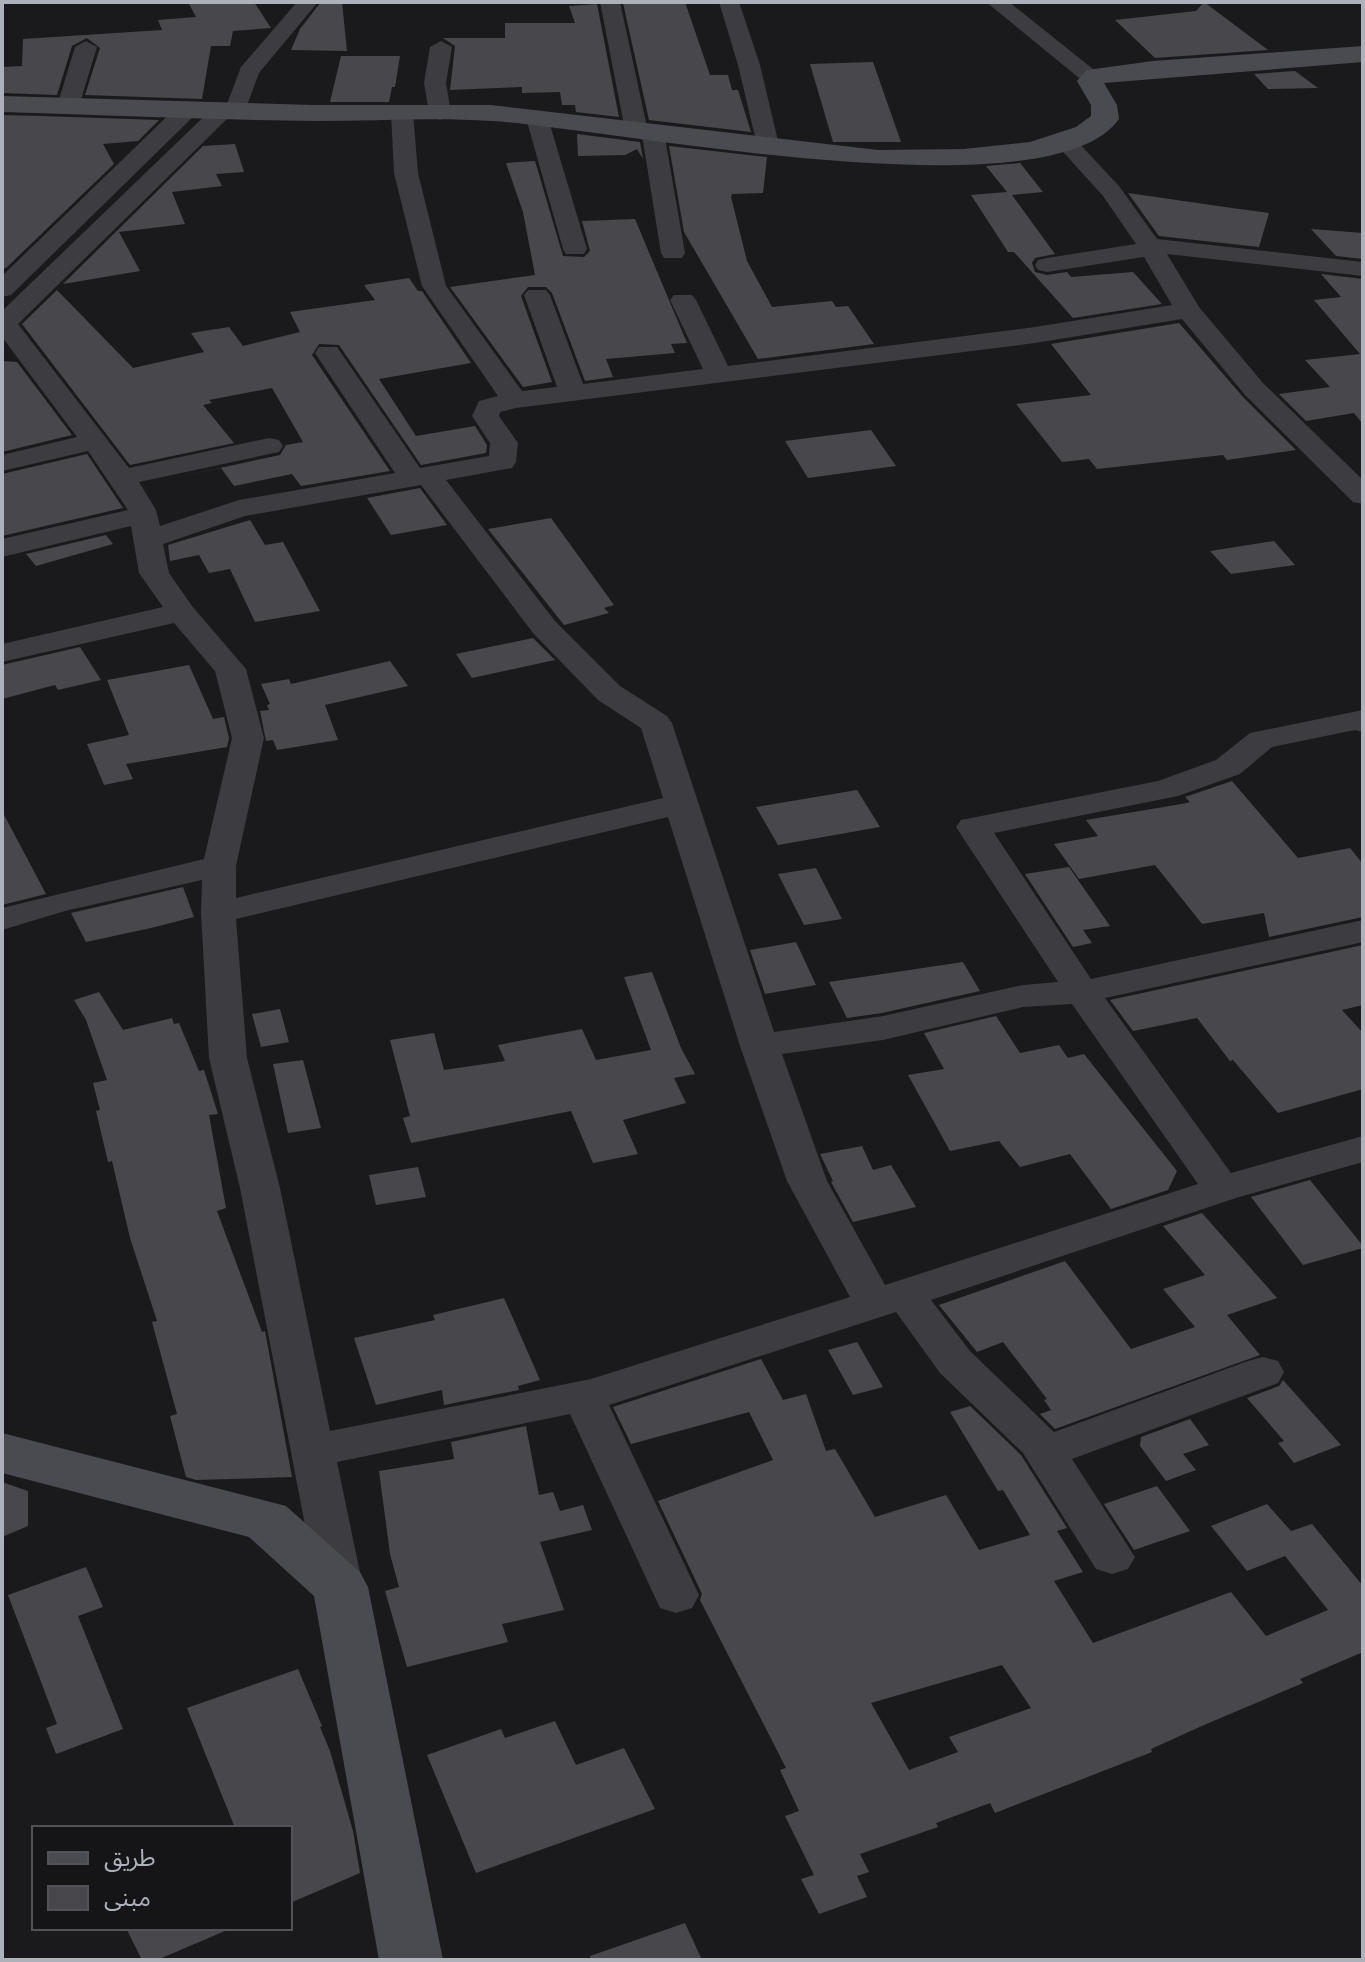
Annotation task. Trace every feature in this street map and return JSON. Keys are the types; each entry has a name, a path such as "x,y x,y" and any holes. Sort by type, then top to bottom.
{"street":[{"path":"3,314 230,110 249,72 308,2"},
{"path":"610,2 673,253"},
{"path":"737,2 729,2 749,65 768,145"},
{"path":"996,2 1092,77 1153,69 1363,54"},
{"path":"68,106 86,47"},
{"path":"440,113 435,83 441,47"},
{"path":"2,104 491,113 878,158 932,159 1003,154 1066,143 1097,127 1105,119 1104,105 1090,81 1092,77"},
{"path":"3,314 188,109"},
{"path":"402,113 406,173 434,286 492,372 515,400"},
{"path":"537,118 575,249"},
{"path":"1066,143 1111,191 1188,310 1254,389 1363,496"},
{"path":"1047,265 1150,247 1363,269"},
{"path":"537,295 573,393"},
{"path":"683,300 719,375"},
{"path":"2,548 145,528 502,462 504,443 485,416 488,407 515,400 1035,335 1188,310"},
{"path":"3,314 121,478 145,528 154,573 181,612 230,669 248,738 219,866 218,913 228,1058 260,1188 411,1960"},
{"path":"328,353 420,476 544,627 609,693 656,723 759,1046 807,1181 889,1298 1038,1442 1112,1557"},
{"path":"2,463 93,442"},
{"path":"121,478 269,446"},
{"path":"2,653 181,612"},
{"path":"1222,1189 1082,992 973,827 1166,789 1228,767 1261,740 1360,719 1363,722"},
{"path":"218,913 681,804"},
{"path":"2,919 56,903 219,866"},
{"path":"759,1046 883,1028 1023,996 1082,992 1363,931"},
{"path":"312,1451 583,1395 1169,1209 1222,1189 1363,1149"},
{"path":"1045,1452 1263,1372"},
{"path":"583,1395 676,1595"},
{"path":"2,1453 267,1521 340,1587"}],"building":[{"path":"188,2 254,2 271,28 233,31 230,46 211,46 202,99 85,95 100,48 87,38 72,46 57,95 2,93 2,67 22,66 23,39 162,30 158,20 196,17"},
{"path":"321,2 342,2 347,51 291,50 300,29"},
{"path":"685,2 710,75 728,75 732,90 738,90 751,132 649,120 623,3"},
{"path":"1204,2 1268,50 1155,58 1115,20 1196,11"},
{"path":"597,4 619,117 576,112 575,105 562,105 560,92 522,93 522,87 450,90 455,46 443,38 505,38 505,23 575,23 569,6"},
{"path":"341,56 400,56 389,102 330,102"},
{"path":"873,62 901,142 833,142 810,64"},
{"path":"1295,71 1318,88 1268,89 1254,74"},
{"path":"2,115 159,120 138,141 103,144 114,164 6,268 2,268"},
{"path":"577,134 640,142 643,159 637,149 625,155 578,156"},
{"path":"235,144 244,172 216,174 222,186 172,192 185,224 119,232 140,271 63,284 203,146"},
{"path":"669,146 767,157 763,193 732,194 731,197 747,261 772,307 832,301 836,307 848,306 874,344 758,359 684,232"},
{"path":"535,161 563,256 584,257 590,251 582,221 635,219 687,343 671,344 675,353 606,359 613,377 585,381 552,293 546,287 528,287 521,296 552,382 523,387 450,287 535,275 523,212 506,163"},
{"path":"1020,163 1043,192 1012,195 1055,254 1035,258 1032,263 1035,272 1047,275 1067,272 1071,277 1133,272 1162,304 1073,318 1014,252 1008,252 971,195 1007,192 986,166"},
{"path":"1128,193 1269,213 1259,247 1159,236"},
{"path":"1311,229 1363,233 1363,259 1336,256"},
{"path":"1321,274 1363,279 1363,424 1354,413 1306,421 1279,394 1330,387 1305,360 1360,354 1314,300 1341,297"},
{"path":"409,278 418,291 422,291 471,363 379,379 416,436 475,426 487,445 486,453 421,465 339,345 319,344 312,355 390,471 301,486 292,474 234,486 221,468 173,478 280,455 286,445 303,442 272,388 209,400 212,403 203,405 234,443 130,465 22,324 57,290 133,368 204,352 191,333 229,327 243,346 300,332 290,312 375,300 364,285"},
{"path":"1179,323 1243,397 1296,450 1227,460 1223,455 1097,469 1089,459 1062,462 1016,404 1091,395 1051,344"},
{"path":"2,361 17,362 72,435 2,452"},
{"path":"871,430 896,466 808,478 785,441"},
{"path":"87,454 123,508 2,536 2,474"},
{"path":"420,488 447,525 391,535 367,498"},
{"path":"551,518 614,605 604,608 609,613 564,625 488,529"},
{"path":"250,520 265,545 283,542 320,611 255,622 230,569 209,573 199,555 170,561 168,545"},
{"path":"106,535 113,544 36,566 26,554"},
{"path":"1274,541 1295,565 1231,574 1210,551"},
{"path":"533,638 555,660 472,678 456,654"},
{"path":"80,647 101,680 58,690 55,685 2,699 2,665"},
{"path":"390,661 408,686 325,705 338,740 277,750 273,740 266,741 260,711 269,710 267,705 270,704 261,684 289,679 291,684"},
{"path":"189,665 213,719 224,717 229,738 227,747 126,764 133,779 104,785 87,744 129,735 107,680"},
{"path":"1232,781 1298,858 1350,848 1363,864 1363,917 1269,937 1264,913 1202,924 1155,865 1079,879 1054,844 1098,836 1086,820 1187,803 1190,802 1185,797"},
{"path":"857,790 880,827 778,845 756,807"},
{"path":"2,811 46,894 2,905"},
{"path":"1069,867 1110,926 1083,930 1092,943 1073,947 1025,874"},
{"path":"816,868 842,919 804,925 778,874"},
{"path":"183,887 194,917 151,928 86,942 71,913"},
{"path":"796,942 816,985 765,994 750,950"},
{"path":"1363,945 1363,1005 1342,1010 1363,1033 1363,1089 1278,1113 1233,1060 1230,1061 1197,1018 1133,1031 1110,1000"},
{"path":"963,962 980,991 882,1013 847,1018 829,982"},
{"path":"652,972 681,1048 695,1074 674,1078 686,1103 623,1120 638,1154 593,1163 571,1111 411,1143 403,1118 410,1116 390,1040 434,1033 444,1070 505,1061 498,1045 582,1029 596,1060 651,1050 624,977"},
{"path":"99,992 123,1030 172,1018 174,1024 179,1023 199,1071 204,1070 218,1114 209,1115 226,1208 217,1211 262,1332 265,1331 292,1477 196,1480 186,1477 170,1416 177,1414 152,1322 157,1321 130,1238 112,1161 108,1162 96,1111 100,1110 93,1083 107,1080 86,1020 74,1000"},
{"path":"280,1009 289,1042 261,1047 252,1014"},
{"path":"996,1016 1020,1053 1059,1045 1068,1058 1084,1054 1177,1171 1168,1190 1111,1209 1070,1154 1020,1167 999,1141 950,1151 908,1075 944,1069 924,1033"},
{"path":"303,1060 321,1128 288,1133 273,1064"},
{"path":"862,1146 873,1170 891,1165 916,1207 853,1222 820,1154"},
{"path":"418,1167 426,1197 376,1205 369,1175"},
{"path":"1310,1180 1363,1248 1303,1265 1251,1197"},
{"path":"1202,1213 1277,1298 1227,1315 1260,1355 1055,1429 1040,1414 1051,1410 1044,1400 1047,1399 1003,1342 977,1352 939,1305 1065,1261 1131,1349 1195,1327 1163,1289 1205,1275 1163,1226"},
{"path":"504,1298 540,1380 518,1386 519,1390 444,1405 442,1390 376,1405 354,1338 435,1320 433,1315"},
{"path":"857,1342 883,1387 853,1395 828,1350"},
{"path":"761,1359 783,1400 806,1394 826,1451 835,1449 875,1517 946,1495 979,1550 1030,1535 1003,1490 998,1491 950,1412 970,1406 1021,1455 1067,1528 1057,1531 1083,1572 1054,1581 1093,1643 1231,1592 1266,1636 1328,1610 1285,1556 1247,1571 1211,1526 1267,1504 1291,1531 1312,1524 1363,1586 1363,1652 1300,1679 1303,1683 1151,1749 1152,1752 995,1813 990,1803 936,1823 938,1827 860,1854 869,1872 857,1876 867,1897 819,1914 801,1879 814,1875 785,1816 799,1811 780,1770 786,1768 700,1600 702,1594 658,1501 773,1460 749,1412 631,1444 613,1407","holes":["1002,1665 1031,1708 949,1737 958,1752 909,1770 871,1703"]},
{"path":"1283,1380 1341,1445 1294,1463 1278,1443 1284,1441 1247,1398 1279,1386"},
{"path":"1190,1419 1209,1445 1183,1454 1196,1470 1166,1481 1140,1446 1141,1437"},
{"path":"526,1426 539,1495 553,1492 560,1511 583,1505 592,1530 540,1542 564,1610 502,1624 508,1642 407,1667 385,1591 399,1587 390,1554 379,1471 454,1459 451,1442"},
{"path":"2,1482 28,1491 28,1526 2,1537"},
{"path":"1157,1486 1190,1531 1134,1550 1104,1504"},
{"path":"86,1567 103,1607 78,1616 123,1729 56,1754 46,1728 57,1724 8,1595"},
{"path":"298,1669 330,1751 353,1831 360,1873 292,1902 292,1826 234,1826 187,1708"},
{"path":"555,1721 576,1765 624,1748 655,1809 476,1873 427,1755 501,1729 505,1738"},
{"path":"685,1923 702,1960 591,1960 590,1956"},
{"path":"127,1930 227,1930 157,1960 142,1960"}]}
